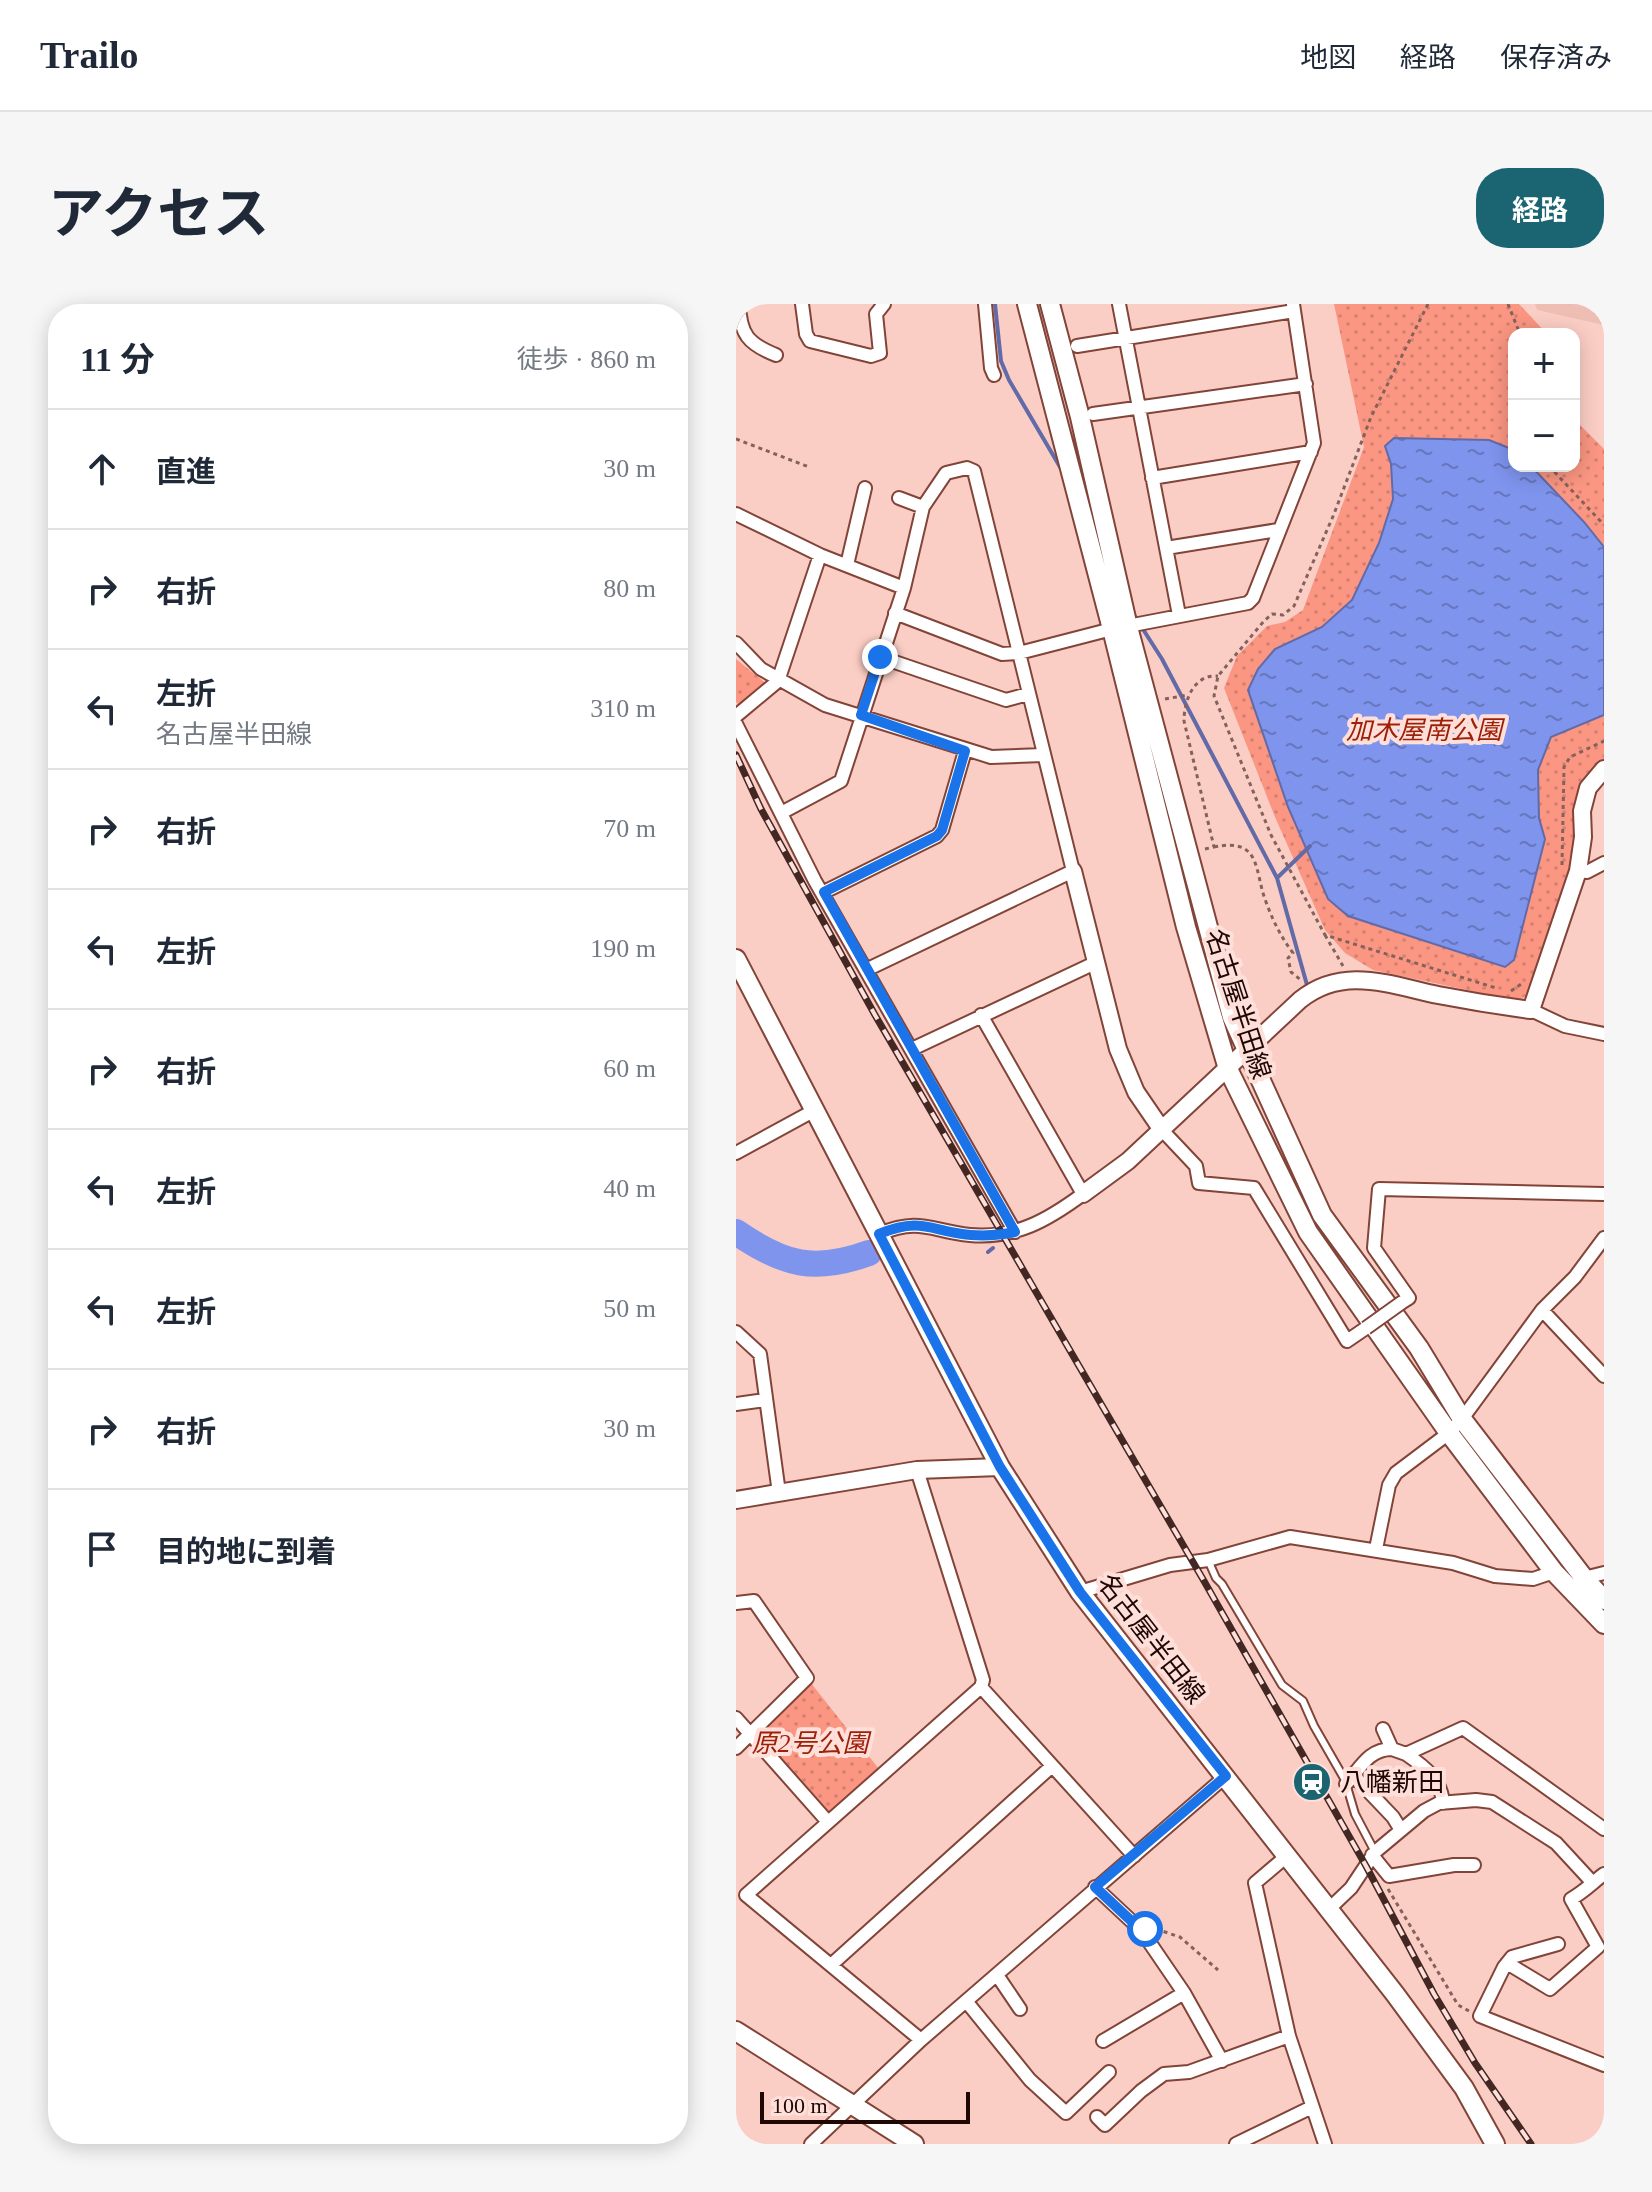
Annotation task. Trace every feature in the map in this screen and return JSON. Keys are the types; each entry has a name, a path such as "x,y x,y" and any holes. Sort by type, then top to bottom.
{"main road":[{"name":"名古屋半田線","path":"1027,304 1232,1017 1245,1050 1322,1215 1419,1348 1462,1419 1604,1600"},
{"name":"名古屋半田線","path":"1050,304 1080,417 1120,628 1186,927 1228,1069 1308,1232 1449,1433 1554,1572 1604,1624"},
{"name":"名古屋半田線","path":"736,959 1000,1467 1080,1592 1288,1855 1448,2065 1495,2144"},
{"path":"736,2031 914,2144"}],"street":[{"path":"739,304 739,322 743,332 754,343 776,355"},
{"path":"802,304 806,334 810,341 871,356 880,353 876,314 884,304"},
{"path":"985,304 994,375"},
{"path":"1119,304 1179,615"},
{"path":"895,613 1002,654 1019,653 1179,615 1248,603 1253,598 1311,452 1314,432 1293,307 1077,346"},
{"path":"1093,414 1139,405 1306,384"},
{"path":"1152,478 1311,452"},
{"path":"781,813 841,781 904,588 923,507 946,473 967,468 974,471 1118,1049 1144,1105 1162,1130 1196,1166 1199,1183 1254,1188 1347,1341 1409,1298 1374,1248 1379,1189 1604,1194"},
{"path":"847,565 865,488"},
{"path":"899,498 923,507"},
{"path":"736,514 820,555 904,588"},
{"path":"1166,548 1278,530"},
{"path":"736,716 778,681 820,555"},
{"path":"736,643 761,669 778,681 825,705 991,757 1043,755"},
{"path":"880,657 1006,700 1028,694"},
{"path":"736,724 815,881 868,969 1015,1232"},
{"path":"824,892 937,836 942,830 965,751"},
{"path":"1531,1010 1583,837 1582,811 1588,788 1604,769"},
{"path":"1570,874 1587,872 1604,863"},
{"path":"868,969 1073,871"},
{"path":"912,1049 1097,962"},
{"path":"879,1234 915,1224 970,1235 1015,1232 1043,1221 1107,1178 1309,993 1340,981 1372,979 1450,997 1531,1010 1565,1026 1604,1034"},
{"path":"981,1015 1083,1194"},
{"path":"736,1153 815,1110"},
{"path":"1376,1549 1389,1485 1396,1473 1449,1433 1462,1419 1542,1310 1575,1277 1604,1238"},
{"path":"1542,1310 1604,1376"},
{"path":"736,1332 760,1354 779,1493"},
{"path":"736,1404 765,1400"},
{"path":"736,1500 917,1470 1000,1467"},
{"path":"917,1470 983,1680 981,1687 746,1895 921,2040"},
{"path":"1080,1592 1170,1565 1208,1560 1290,1537 1453,1563 1495,1576 1533,1579 1554,1572"},
{"path":"1584,1578 1604,1573"},
{"path":"736,1603 754,1601 807,1678 736,1748"},
{"path":"981,1687 1134,1856"},
{"path":"736,1718 828,1822"},
{"path":"1406,1754 1463,1728 1604,1829"},
{"path":"1383,1729 1392,1749"},
{"path":"1401,1830 1393,1817 1349,1779 1370,1756 1383,1749 1406,1754 1424,1767 1440,1785 1443,1803"},
{"path":"831,1965 1052,1766"},
{"path":"811,2144 921,2040 1226,1776"},
{"path":"1329,1909 1401,1830 1424,1811 1443,1803 1492,1802 1556,1843 1592,1882"},
{"path":"1288,1855 1255,1883 1289,2036 1325,2144"},
{"path":"1375,1857 1389,1876 1454,1865 1474,1865"},
{"path":"1507,1963 1550,1989 1598,1947 1571,1899 1604,1874"},
{"path":"1095,1887 1141,1930 1184,1993 1222,2061"},
{"path":"1558,1944 1512,1957 1480,2016 1604,2065"},
{"path":"997,1975 1020,2009"},
{"path":"1103,2041 1184,1993"},
{"path":"966,2001 1030,2080 1066,2113 1109,2072"},
{"path":"1097,2117 1105,2125 1164,2074 1189,2072 1289,2036"},
{"path":"1243,2142 1312,2107"},
{"path":"1599,2144 1604,2139"}],"lane":[{"path":"1208,1560 1282,1685 1303,1701 1314,1726 1349,1779 1355,1814 1375,1857"}],"path":[{"path":"1344,969 1271,835 1214,696 1218,676 1264,621 1272,614 1283,615 1294,606 1371,417 1428,304"},
{"path":"1508,304 1518,328"},
{"path":"736,439 809,467"},
{"path":"1555,472 1604,525"},
{"path":"1214,847 1184,721 1184,708 1188,695 1205,677 1218,676"},
{"path":"1161,700 1188,695"},
{"path":"1570,874 1564,767 1570,757 1604,741"},
{"path":"1202,828 1210,825"},
{"path":"1201,851 1229,844 1240,847 1256,859 1264,899 1279,935 1293,953 1288,958 1291,972 1305,984"},
{"path":"1325,935 1503,991 1518,989 1528,971"},
{"path":"1375,1857 1376,1868 1458,2005 1480,2016"},
{"path":"1141,1930 1158,1929 1180,1937 1218,1970"}],"shaded area":[{"path":"1535,304 1604,304 1604,325 1537,310"}],"green space":[{"name":"加木屋南公園","path":"1334,304 1519,304 1541,328 1508,328 1508,472 1580,472 1580,425 1604,449 1604,760 1586,780 1573,867 1532,991 1519,1001 1373,970 1345,953 1325,930 1275,817 1224,688 1237,656 1267,626 1285,622 1303,610 1364,447"},
{"path":"736,659 768,685 738,704 736,702"},
{"name":"原2号公園","path":"807,1678 883,1774 828,1822 751,1733"}],"water":[{"name":"加木屋南公園","path":"1394,438 1489,440 1508,448 1508,472 1537,472 1604,547 1604,715 1551,737 1538,770 1539,818 1545,839 1514,960 1505,967 1348,916 1328,899 1288,807 1248,690 1258,669 1275,649 1322,627 1352,600 1379,543 1393,499 1391,464 1385,446"}],"waterway":[{"path":"995,304 1001,361 1063,472"},
{"path":"1132,612 1162,659 1277,878 1307,985"},
{"path":"1277,878 1310,846"},
{"path":"736,1232 769,1252 800,1262 832,1263 869,1253"},
{"path":"988,1252 993,1248"},
{"path":"869,1253 875,1251"}],"railway":[{"path":"736,755 761,809 875,1015 1204,1581 1366,1866 1434,1994 1475,2063 1531,2144"}],"place":[{"name":"八幡新田","path":"1312,1782"}],"route":[{"path":"880,657 861,715 965,751 942,830 937,836 824,892 1015,1232 970,1235 915,1224 879,1234 1000,1467 1080,1592 1226,1776 1095,1887 1141,1930 1145,1929"}]}
